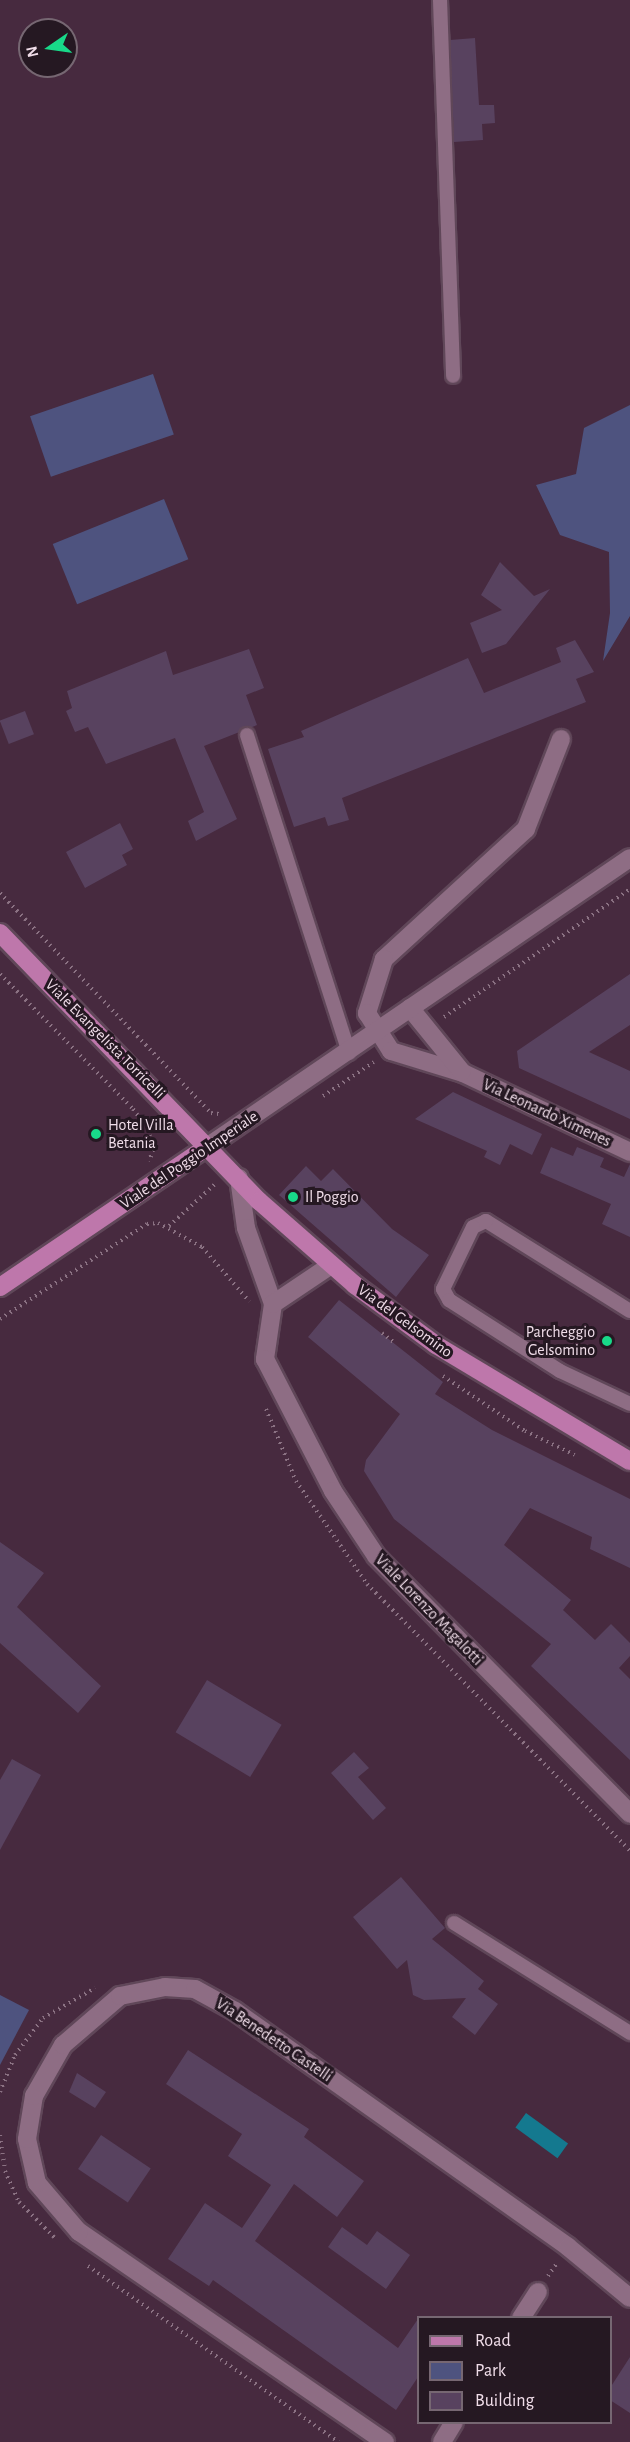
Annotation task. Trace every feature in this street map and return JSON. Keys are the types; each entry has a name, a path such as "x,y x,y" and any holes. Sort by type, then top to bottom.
{"main road":[{"name":"Viale Evangelista Torricelli","path":"0,933 207,1147"},
{"name":"Via del Gelsomino","path":"207,1147 331,1265 435,1345 630,1461"},
{"name":"Viale del Poggio Imperiale","path":"0,1287 207,1147"}],"street":[{"path":"376,1032 367,1013 384,959 526,829 561,739"},
{"name":"Viale del Poggio Imperiale","path":"207,1147 349,1053 410,1008 630,858"},
{"name":"Via Leonardo Ximenes","path":"410,1008 463,1073"},
{"name":"Via Leonardo Ximenes","path":"376,1032 391,1052 463,1073 630,1152"},
{"path":"235,1174 246,1228 273,1308 331,1265"},
{"name":"Viale Lorenzo Magalotti","path":"273,1308 265,1348 271,1375 333,1491 376,1556 630,1814"},
{"name":"Via Benedetto Castelli","path":"384,2442 79,2232 37,2183 27,2139 34,2096 63,2045 120,1996 165,1987 195,1989 235,2011 568,2247"},
{"path":"568,2247 630,2298"},
{"path":"522,2316 538,2292"},
{"path":"442,2442 453,2424"}],"lane":[{"path":"440,0 453,376"},
{"path":"248,735 349,1053"},
{"path":"630,1311 486,1221 473,1227 443,1289 448,1300 560,1371 630,1404"},
{"path":"454,1923 630,2033"}],"path":[{"path":"0,893 211,1113 222,1115"},
{"path":"0,974 148,1129 153,1150 142,1167"},
{"path":"0,1319 147,1224 169,1226 235,1174"},
{"path":"250,1302 273,1308"},
{"path":"371,1325 398,1345"},
{"path":"440,1373 525,1431 586,1461"},
{"path":"538,2292 568,2247"}],"green space":[{"path":"153,374 174,435 51,477 30,416"},
{"path":"630,405 630,616 603,661 610,613 609,552 560,535 536,485 576,474 584,428"},
{"path":"164,499 188,559 77,604 53,544"},
{"path":"0,1995 29,2010 0,2065"}],"shaded area":[{"path":"526,2113 568,2144 557,2158 515,2128"}],"building":[{"path":"475,38 479,105 494,105 495,123 482,124 483,140 454,142 450,40"},
{"path":"500,562 534,596 550,589 506,644 482,653 470,623 502,610 481,595"},
{"path":"575,640 594,672 576,679 586,702 342,798 349,820 328,826 325,817 294,827 268,749 304,737 301,731 468,658 484,693 561,662 556,648"},
{"path":"249,649 264,688 246,695 257,725 204,746 237,819 196,841 188,821 204,812 175,738 106,764 88,727 75,732 66,711 72,708 67,691 166,651 173,675"},
{"path":"25,711 34,734 9,744 0,721"},
{"path":"120,823 133,849 122,855 127,865 85,888 66,852"},
{"path":"630,974 630,1025 589,1052 630,1071 630,1119 519,1068 517,1051"},
{"path":"453,1092 542,1134 532,1155 510,1144 500,1165 484,1157 487,1151 415,1119"},
{"path":"551,1147 573,1156 577,1147 604,1158 600,1167 624,1177 630,1164 630,1237 602,1224 611,1204 540,1173"},
{"path":"306,1166 321,1181 333,1169 392,1229 429,1255 396,1297 279,1195"},
{"path":"339,1300 443,1382 435,1394 492,1430 630,1499 630,1568 590,1549 592,1537 530,1508 504,1545 571,1600 563,1610 595,1640 611,1624 630,1643 630,1656 619,1668 630,1679 630,1760 531,1666 551,1644 394,1519 364,1471 366,1460 400,1414 308,1337"},
{"path":"0,1542 44,1573 17,1607 101,1686 78,1713 0,1643"},
{"path":"207,1680 282,1725 250,1777 176,1732"},
{"path":"354,1752 369,1768 358,1777 386,1808 373,1820 331,1773"},
{"path":"12,1759 41,1775 0,1850 0,1780"},
{"path":"401,1877 445,1928 432,1939 484,1981 478,1989 498,2004 475,2035 452,2017 466,1998 424,2000 413,1995 407,1960 397,1969 353,1917"},
{"path":"188,2050 309,2129 304,2137 364,2181 337,2217 294,2184 255,2241 398,2348 417,2320 417,2378 396,2410 213,2280 209,2286 168,2259 205,2203 242,2228 271,2185 228,2156 242,2134 166,2084"},
{"path":"77,2073 106,2092 95,2108 69,2092"},
{"path":"101,2135 151,2169 128,2203 78,2169"},
{"path":"342,2227 367,2245 377,2231 410,2255 386,2289 328,2247"},
{"path":"630,2357 630,2413 612,2401 612,2385"}],"place":[{"name":"Hotel Villa Betania","path":"96,1134"},
{"name":"Il Poggio","path":"293,1197"},
{"name":"Parcheggio Gelsomino","path":"607,1341"}]}
